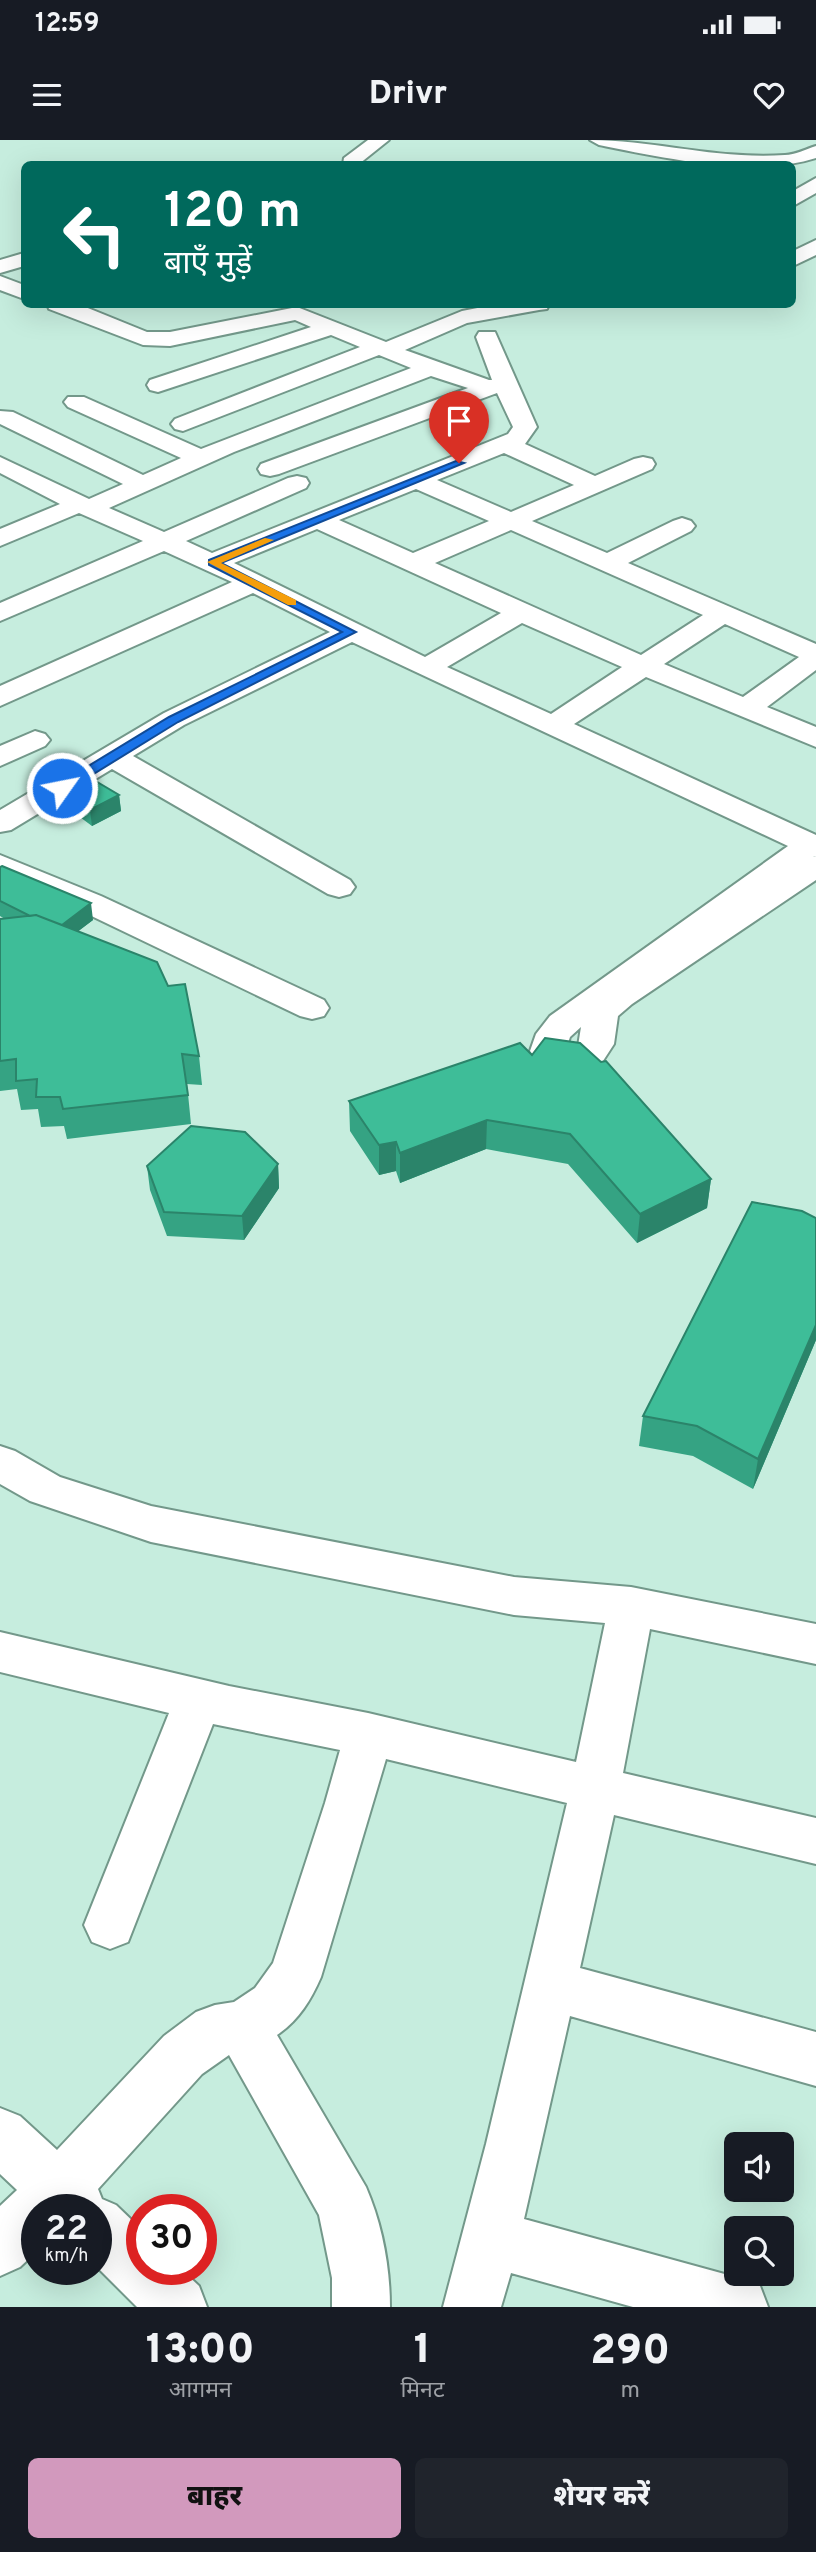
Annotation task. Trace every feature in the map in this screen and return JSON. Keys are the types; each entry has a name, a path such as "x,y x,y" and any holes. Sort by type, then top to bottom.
{"street":[{"path":"353,161 380,140"},
{"path":"600,140 680,156 745,161"},
{"path":"792,161 816,152"},
{"path":"796,168 816,174"},
{"path":"796,198 816,184"},
{"path":"796,241 816,245"},
{"path":"796,258 816,245"},
{"path":"0,267 21,261"},
{"path":"67,308 150,340 170,339 288,308"},
{"path":"294,308 306,316 431,368 497,385"},
{"path":"183,424 383,349 462,317 471,309"},
{"path":"158,385 332,327"},
{"path":"212,562 517,439 525,427 497,385 487,337"},
{"path":"0,538 143,484 226,447 431,368"},
{"path":"270,469 497,385"},
{"path":"76,402 201,458"},
{"path":"5,417 143,484"},
{"path":"507,445 595,485"},
{"path":"226,447 347,508"},
{"path":"413,563 643,464"},
{"path":"7,473 212,562 351,632 553,725 814,853"},
{"path":"417,480 816,656 746,709"},
{"path":"0,613 297,482"},
{"path":"318,520 520,612 816,738"},
{"path":"607,563 681,526"},
{"path":"0,697 253,583"},
{"path":"426,668 520,612"},
{"path":"553,725 722,614"},
{"path":"0,823 174,719 351,632"},
{"path":"0,664 32,683"},
{"path":"0,757 35,740"},
{"path":"111,756 339,887"},
{"path":"814,853 620,996 599,1021 596,1046 591,1054 578,1059 561,1058 548,1051 552,1034 562,1024 696,924 814,853"},
{"path":"0,865 90,903 312,1008"},
{"path":"2,1466 45,1489 151,1524 514,1596 631,1606 816,1644"},
{"path":"472,2307 492,2239 596,1788 614,1706 631,1606"},
{"path":"0,1652 198,1700 368,1734 816,1841"},
{"path":"110,1925 198,1700"},
{"path":"89,2194 183,2055 215,2031 243,2028 274,2006 295,1977 350,1803 368,1734"},
{"path":"550,1985 816,2059"},
{"path":"243,2028 346,2207 361,2278 361,2307"},
{"path":"0,2136 64,2194"},
{"path":"0,2246 21,2236"},
{"path":"492,2239 739,2307"},
{"path":"112,2241 178,2307"}],"building":[{"path":"82,773 119,795 90,810 58,787"},
{"path":"2,866 91,903 62,925 36,915 30,916 0,901"},
{"path":"36,915 157,962 168,986 185,984 199,1056 182,1054 188,1095 63,1109 60,1097 36,1097 37,1079 16,1081 16,1059 0,1061 0,919"},
{"path":"545,1038 580,1043 601,1062 606,1061 711,1179 640,1214 570,1134 487,1120 400,1153 396,1142 379,1145 349,1101 520,1043 532,1055"},
{"path":"191,1126 245,1132 278,1164 242,1216 164,1212 147,1166"},
{"path":"752,1202 802,1211 816,1218 816,1325 758,1459 697,1426 643,1416"}],"slow traffic":[{"path":"269,540 212,562 292,602"}],"route":[{"path":"62,788 174,719 351,632 212,562 459,463"}]}
